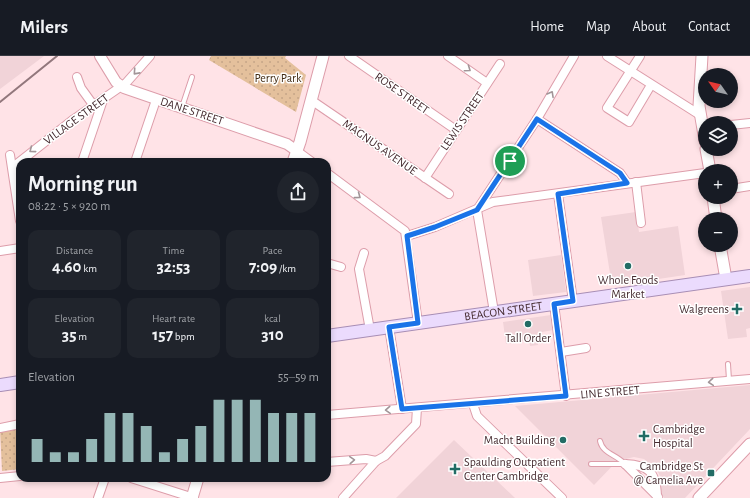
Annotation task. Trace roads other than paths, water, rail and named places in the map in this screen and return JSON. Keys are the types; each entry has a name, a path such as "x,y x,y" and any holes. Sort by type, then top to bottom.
{"main road":[{"path":"294,158 323,56"},
{"path":"700,115 699,106 702,56"},
{"path":"721,252 726,279"},
{"name":"BEACON STREET","path":"331,335 750,276"},
{"path":"0,385 16,383"},
{"path":"702,497 750,444"},
{"path":"193,498 197,482"}],"street":[{"path":"100,56 120,86"},
{"name":"VILLAGE STREET","path":"28,158 74,119 126,83 150,56"},
{"name":"ROSE STREET","path":"349,56 456,130"},
{"path":"448,56 487,83"},
{"path":"494,312 477,210 537,119 574,56"},
{"path":"607,56 700,115"},
{"path":"640,56 607,108 629,122 651,85"},
{"name":"LEWIS STREET","path":"425,178 500,64"},
{"path":"77,77 81,88 94,106"},
{"name":"DANE STREET","path":"120,86 156,100 287,144 297,151"},
{"path":"83,158 103,100"},
{"path":"136,158 156,100"},
{"name":"MAGNUS AVENUE","path":"311,100 449,194"},
{"path":"537,119 620,173 627,183"},
{"path":"738,125 750,123"},
{"path":"297,151 307,158"},
{"path":"10,155 16,168"},
{"path":"407,236 435,227 494,202 698,174"},
{"path":"331,176 405,231 407,236 418,323"},
{"path":"636,182 641,223"},
{"path":"738,188 750,186"},
{"path":"558,194 573,301"},
{"path":"0,251 16,249"},
{"path":"364,253 359,269 370,330"},
{"path":"331,264 341,266"},
{"path":"554,304 566,396"},
{"path":"389,327 402,409"},
{"path":"561,352 586,348"},
{"name":"LINE STREET","path":"331,415 473,404 750,379"},
{"path":"473,404 477,416 562,498"},
{"path":"343,498 376,461 384,456 416,424 417,408"},
{"path":"0,428 16,425"},
{"path":"331,462 366,459 376,461"},
{"path":"625,464 636,464 647,468 655,479 658,497"},
{"path":"625,464 658,497"},
{"path":"0,477 16,476"},
{"path":"98,498 103,482"},
{"path":"143,482 193,498"}],"lane":[{"path":"182,108 192,77"},
{"path":"728,364 730,380"},
{"path":"600,441 602,448 606,452 619,457 625,464"},
{"path":"590,464 625,464"}],"railway":[{"path":"0,102 57,56"}],"place":[{"name":"Whole Foods Market","path":"628,266"},
{"name":"Walgreens","path":"737,309"},
{"name":"Tall Order","path":"528,324"},
{"name":"Cambridge Hospital","path":"644,436"},
{"name":"Macht Building","path":"563,440"},
{"name":"Spaulding Outpatient Center Cambridge","path":"455,469"},
{"name":"Cambridge St @ Camelia Ave","path":"711,473"}],"park label":[{"name":"Perry Park","path":"278,78"}]}
